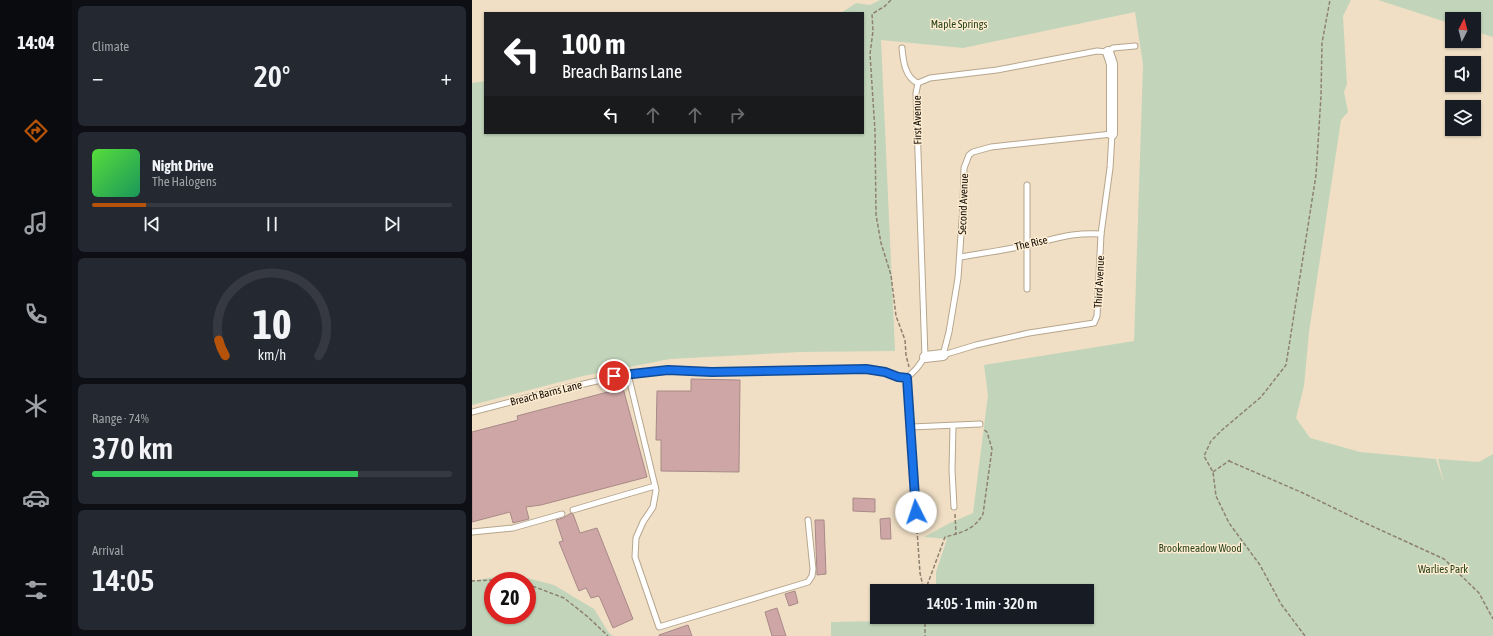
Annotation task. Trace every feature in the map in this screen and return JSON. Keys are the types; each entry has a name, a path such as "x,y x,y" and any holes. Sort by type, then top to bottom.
{"street":[{"path":"1108,52 1112,64 1112,134"},
{"path":"925,357 943,355"}],"lane":[{"name":"First Avenue","path":"925,357 916,93 918,83 930,78 997,70 1103,51 1108,52 1113,48 1135,46"},
{"path":"902,48 903,57 910,76 913,81 918,83"},
{"name":"Third Avenue","path":"943,355 976,345 1029,333 1094,323 1097,316 1101,234 1110,168 1112,134"},
{"name":"Second Avenue","path":"943,355 949,332 958,278 964,168 969,155 973,152 991,146 1112,134"},
{"path":"1027,186 1027,289"},
{"name":"The Rise","path":"960,258 1028,245 1068,235 1085,233 1101,234"},
{"path":"917,524 907,378 925,357"},
{"name":"Breach Barns Lane","path":"472,412 557,390 628,374 668,370 712,372 866,369 907,378"},
{"path":"628,374 656,490 653,507 643,522 636,538 635,557 659,627 808,582 812,576 808,520"},
{"path":"911,427 980,424"},
{"path":"953,426 952,470 954,507"},
{"path":"573,510 655,486"},
{"path":"472,532 513,528 562,514"}],"path":[{"path":"891,0 885,6 872,14 873,31 870,54 875,131 876,215 881,243 891,275 896,316 905,340 909,369 907,378"},
{"path":"1305,636 1281,604 1260,565 1229,523 1216,496 1214,472 1204,456 1211,441 1262,397 1286,365 1316,175 1321,96 1322,43 1330,0"},
{"path":"928,584 945,537 966,531 979,521 983,514 992,449 987,432 981,427 980,424"},
{"path":"1214,472 1229,461 1303,493 1444,559 1479,593 1493,619"},
{"path":"955,519 956,534"},
{"path":"917,524 920,573 923,584"},
{"path":"472,580 484,580"},
{"path":"536,587 564,598 588,617 608,636"},
{"path":"925,624 925,636"}],"green space":[{"path":"880,0 1351,0 1343,16 1347,84 1344,92 1348,112 1341,120 1309,332 1304,386 1296,418 1310,438 1360,452 1436,459 1444,484 1438,459 1479,462 1493,454 1493,636 831,636 831,622 870,621 870,624 1094,624 1094,584 936,584 936,572 947,539 924,537 973,513 988,395 984,365 1134,341 1143,65 1135,12 963,48 881,40 895,351 800,352 670,359 583,376 472,405 472,83 484,81 484,134 864,134 864,12 842,12 856,3 870,5"},
{"path":"1378,0 1493,0 1493,37 1481,33 1481,12 1445,12 1445,22"},
{"path":"484,579 484,624 536,624 536,580 554,585 594,609 609,633 613,636 472,636 472,581"}],"building":[{"path":"691,379 740,380 739,472 661,471 661,440 656,440 657,391 691,391"},
{"path":"623,388 647,477 541,505 526,507 529,519 513,523 510,512 472,522 472,432 518,420 517,416"},
{"path":"853,498 875,499 875,512 853,511"},
{"path":"571,513 573,514 580,533 597,528 633,619 613,628 599,596 591,598 586,588 579,591 559,542 563,541 556,520"},
{"path":"890,518 891,539 881,539 880,519"},
{"path":"815,520 824,520 826,574 817,575"},
{"path":"795,591 798,603 789,606 785,594"},
{"path":"777,608 786,636 772,636 765,612"},
{"path":"688,625 692,636 659,636 659,635"}],"route":[{"path":"614,376 668,370 712,372 866,369 907,378 916,512"}],"park label":[{"name":"Maple Springs","path":"959,24"},
{"name":"Brookmeadow Wood","path":"1200,548"},
{"name":"Warlies Park","path":"1443,569"}]}
